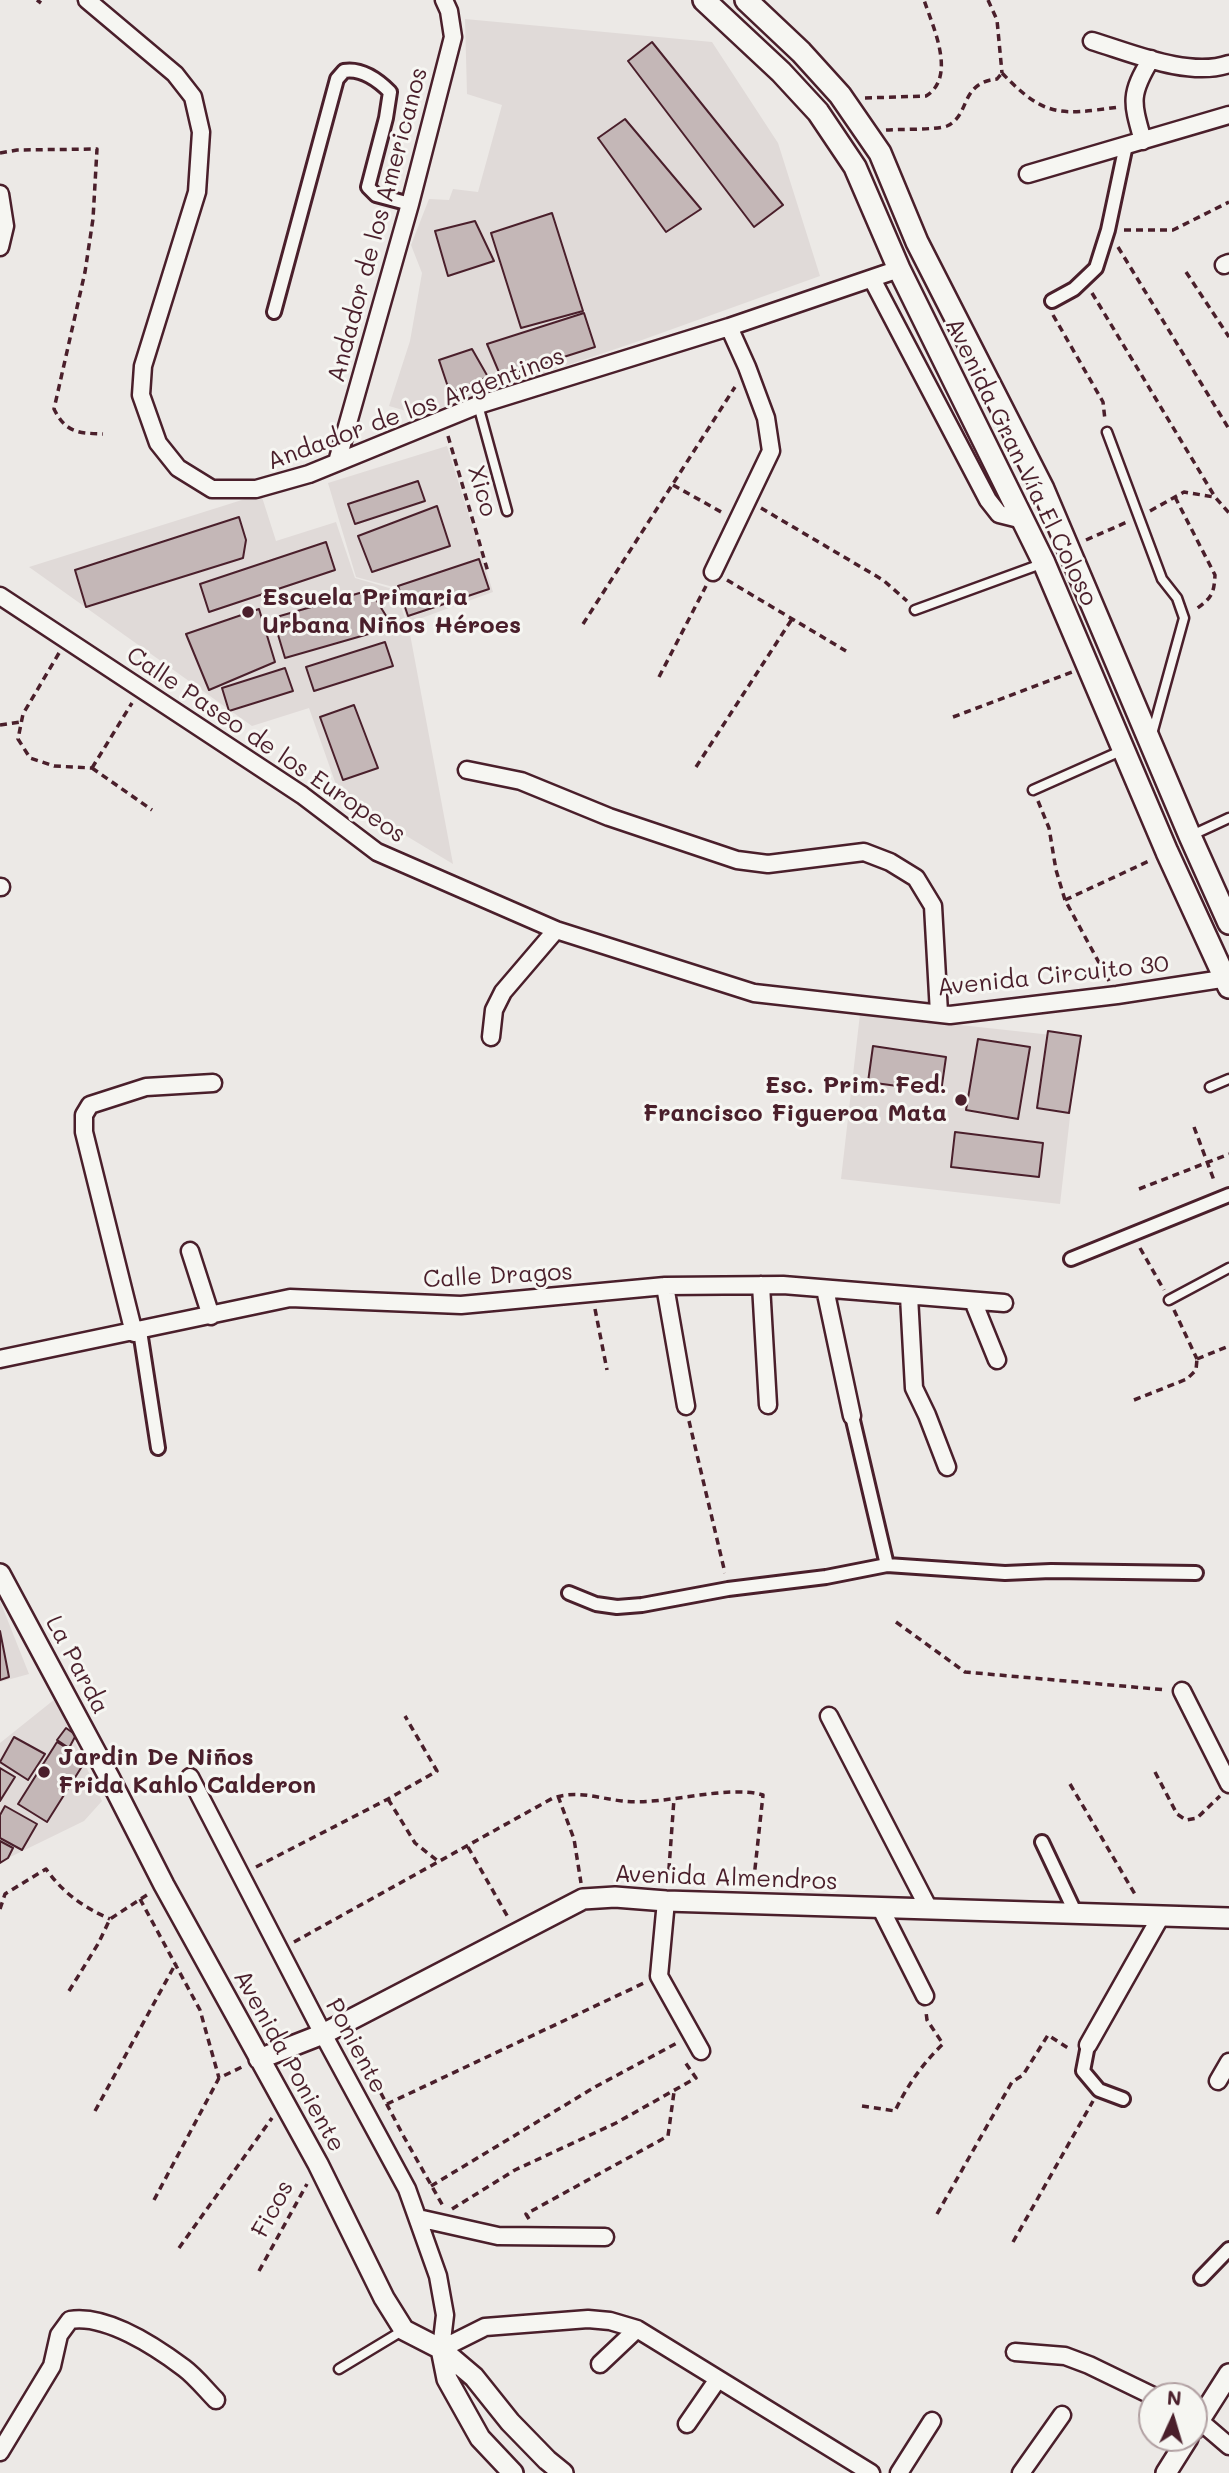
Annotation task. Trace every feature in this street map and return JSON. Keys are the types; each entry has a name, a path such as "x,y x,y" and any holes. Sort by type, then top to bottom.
{"main road":[{"name":"Avenida Gran Vía El Coloso","path":"704,0 781,72 818,112 855,167 898,269 1044,563 1167,852 1228,981"},
{"path":"746,0 801,52 840,95 866,132"},
{"name":"Avenida Gran Vía El Coloso","path":"866,132 880,153 917,242 1044,489 1229,923"}],"street":[{"name":"Andador de los Argentinos","path":"87,0 175,74 193,97 201,132 197,192 143,366 141,395 158,443 178,467 212,488 256,489 309,474 478,405 729,327 898,269"},
{"name":"Andador de los Americanos","path":"337,462 410,204 453,37 449,11 444,0"},
{"path":"1092,41 1185,67 1216,68 1229,64"},
{"path":"1052,301 1074,289 1096,268 1135,143 1133,105 1137,82 1151,59"},
{"path":"274,312 337,79 344,71 352,70 379,80 390,92 368,187 376,195 410,204"},
{"path":"1028,174 1229,116"},
{"path":"0,194 5,226 0,247"},
{"path":"872,279 988,500 999,514 1023,520"},
{"path":"713,572 771,450 766,418 729,327"},
{"name":"Calle Paseo de los Europeos","path":"0,596 302,794 377,852 556,930"},
{"path":"467,770 520,781 609,817 737,860 768,863 863,852 890,862 916,878 933,906 939,1013"},
{"path":"491,1037 494,1010 503,992 556,930"},
{"name":"Avenida Circuito 30","path":"556,930 754,993 950,1015 1228,981"},
{"path":"158,1448 137,1332 85,1132 85,1115 90,1105 146,1087 214,1083"},
{"path":"1071,1259 1225,1196"},
{"path":"190,1251 211,1316"},
{"path":"761,1285 768,1405"},
{"name":"Calle Dragos","path":"0,1359 290,1298 461,1305 665,1286 761,1285 1003,1303"},
{"path":"665,1286 686,1406"},
{"path":"825,1289 887,1565"},
{"path":"909,1296 914,1388 947,1467"},
{"path":"973,1301 996,1360"},
{"path":"569,1593 596,1604 642,1605 887,1565 1005,1573 1196,1573"},
{"name":"La Parda","path":"0,1574 110,1779"},
{"path":"1182,1691 1225,1790"},
{"path":"829,1716 929,1909"},
{"name":"Poniente","path":"190,1777 407,2189 438,2276 445,2315 441,2348"},
{"name":"Avenida Poniente","path":"110,1779 164,1885 318,2164 384,2298 404,2330"},
{"path":"1042,1842 1076,1914"},
{"name":"Avenida Almendros","path":"259,2059 323,2034 583,1899 615,1897 751,1904 1229,1918"},
{"path":"666,1901 659,1976 701,2051"},
{"path":"880,1907 925,1996"},
{"path":"1123,2099 1099,2090 1083,2071 1086,2052 1154,1916"},
{"path":"1218,2081 1229,2062"},
{"path":"418,2218 498,2236 606,2237"},
{"path":"1201,2278 1229,2249"},
{"path":"0,2452 52,2366 59,2335 69,2320 90,2318 153,2347 187,2370 216,2400"},
{"path":"441,2348 485,2327 589,2319 610,2321 637,2329 872,2473"},
{"path":"600,2364 637,2329"},
{"path":"404,2330 441,2348 474,2377 510,2422 547,2460 564,2473"},
{"path":"441,2348 447,2379 480,2438 513,2473"},
{"path":"1015,2352 1065,2356 1138,2389"},
{"path":"1208,2404 1229,2374"},
{"path":"687,2424 718,2379"},
{"path":"1021,2473 1062,2415"},
{"path":"899,2473 932,2421"},
{"path":"1208,2430 1229,2446"},
{"path":"1166,2473 1179,2452"}],"lane":[{"path":"478,405 507,511"},
{"path":"1107,432 1162,579 1177,598 1184,618 1150,739"},
{"path":"915,610 1044,563"},
{"path":"1033,790 1124,750"},
{"path":"1190,836 1229,818"},
{"path":"1210,1087 1229,1079"},
{"path":"1169,1300 1229,1268"},
{"path":"339,2369 404,2330"}],"path":[{"path":"840,95 874,99 926,96 934,91 941,78 940,47 924,0"},
{"path":"988,0 997,20 1002,73 1023,96 1052,111 1079,112 1133,105"},
{"path":"866,132 947,126 957,117 971,90 986,80 997,79 1002,73"},
{"path":"0,153 18,150 97,149 93,219 85,271 54,409 62,424 79,433 103,434"},
{"path":"1108,230 1173,230 1229,202"},
{"path":"1108,230 1229,429"},
{"path":"1186,272 1229,337"},
{"path":"1083,279 1215,497 1229,513"},
{"path":"1052,301 1051,310 1103,402 1107,432"},
{"path":"583,624 747,367"},
{"name":"Xico","path":"443,420 488,572"},
{"path":"673,485 737,521"},
{"path":"1175,497 1215,575 1210,599 1184,618"},
{"path":"747,500 883,580 915,610"},
{"path":"659,677 713,572 846,651"},
{"path":"696,767 792,619"},
{"path":"67,639 20,722 18,739 30,758 54,766 92,768 152,810"},
{"path":"953,717 1088,666"},
{"path":"92,768 140,690"},
{"path":"0,725 20,722"},
{"path":"1033,790 1049,828 1056,870 1065,900 1117,995"},
{"path":"1065,900 1167,852"},
{"path":"1194,1127 1207,1163 1225,1196"},
{"path":"1139,1189 1229,1154"},
{"path":"592,1293 607,1370"},
{"path":"1134,1400 1187,1379 1196,1370 1197,1359 1229,1346"},
{"path":"686,1406 728,1589"},
{"path":"896,1622 965,1672 1182,1691"},
{"path":"241,1874 388,1799 437,1770 405,1716"},
{"path":"1155,1772 1177,1814 1186,1820 1197,1818 1225,1790"},
{"path":"1070,1784 1154,1916"},
{"path":"280,1950 558,1796 588,1794 624,1801 739,1792 763,1795 751,1904"},
{"path":"558,1796 574,1839 583,1899"},
{"path":"388,1799 415,1843 439,1862"},
{"path":"666,1901 674,1799"},
{"path":"468,1847 517,1933"},
{"path":"0,1909 5,1894 46,1869 57,1885 71,1898 110,1919"},
{"path":"69,1992 110,1919 164,1885"},
{"path":"140,1899 200,2010 219,2078"},
{"path":"95,2111 176,1963"},
{"path":"387,2104 659,1976"},
{"path":"862,2106 895,2111 929,2058 943,2044 927,2020 925,1996"},
{"path":"344,2023 447,2211 515,2171 616,2123 696,2078 685,2061 701,2051"},
{"path":"431,2186 595,2087 692,2035"},
{"path":"937,2214 1012,2082 1023,2075 1048,2035 1086,2052"},
{"path":"154,2200 219,2078 259,2059"},
{"path":"539,2236 526,2214 668,2136 674,2090"},
{"path":"1013,2242 1099,2090"},
{"path":"178,2248 283,2102"},
{"name":"Ficos","path":"259,2271 318,2164"}],"shaded area":[{"path":"465,19 712,42 778,143 820,276 420,415 389,406 410,341 422,273 411,245 429,199 449,200 453,189 478,192 502,105 467,94"},
{"path":"447,446 493,592 408,623 397,588 356,577 328,483"},
{"name":"Escuela Primaria Urbana Niños Héroes","path":"261,494 276,541 336,522 355,578 396,590 410,634 453,864 340,796 309,708 252,726 29,567"},
{"path":"860,1014 1079,1038 1060,1204 841,1179"},
{"path":"0,1601 29,1674 0,1682"},
{"name":"Jardin De Niños Frida Kahlo Calderon","path":"55,1699 102,1801 84,1821 0,1862 0,1743"}],"building":[{"path":"652,42 783,205 754,227 628,61"},
{"path":"625,119 701,209 666,232 598,138"},
{"path":"552,213 583,311 521,328 491,233"},
{"path":"475,221 494,261 448,276 435,231"},
{"path":"584,313 595,347 501,377 487,344"},
{"path":"472,349 488,377 450,393 439,360"},
{"path":"418,481 425,501 355,524 348,504"},
{"path":"437,506 450,546 372,572 358,536"},
{"path":"239,517 246,540 243,558 86,607 75,570"},
{"path":"326,542 335,570 209,612 200,584"},
{"path":"479,559 489,589 408,616 398,586"},
{"path":"370,590 393,627 285,658 273,618"},
{"path":"259,609 275,662 209,690 186,634"},
{"path":"385,642 393,666 314,691 306,667"},
{"path":"285,668 293,691 229,711 222,688"},
{"path":"354,705 378,768 343,780 320,717"},
{"path":"1048,1031 1081,1036 1069,1113 1037,1108"},
{"path":"978,1039 1030,1047 1018,1119 966,1110"},
{"path":"873,1046 946,1057 941,1092 868,1082"},
{"path":"955,1132 1043,1143 1039,1177 951,1167"},
{"path":"0,1631 9,1677 0,1680"},
{"path":"66,1728 76,1735 69,1748 57,1740"},
{"path":"14,1737 45,1754 28,1780 0,1762"},
{"path":"57,1742 86,1760 47,1822 18,1804"},
{"path":"0,1768 15,1777 0,1801"},
{"path":"5,1806 37,1824 22,1850 0,1838 0,1815"},
{"path":"0,1841 13,1848 8,1858 0,1863"}],"place":[{"name":"Escuela Primaria Urbana Niños Héroes","path":"248,612"},
{"name":"Esc. Prim. Fed. Francisco Figueroa Mata","path":"961,1100"},
{"name":"Jardin De Niños Frida Kahlo Calderon","path":"44,1772"}]}
